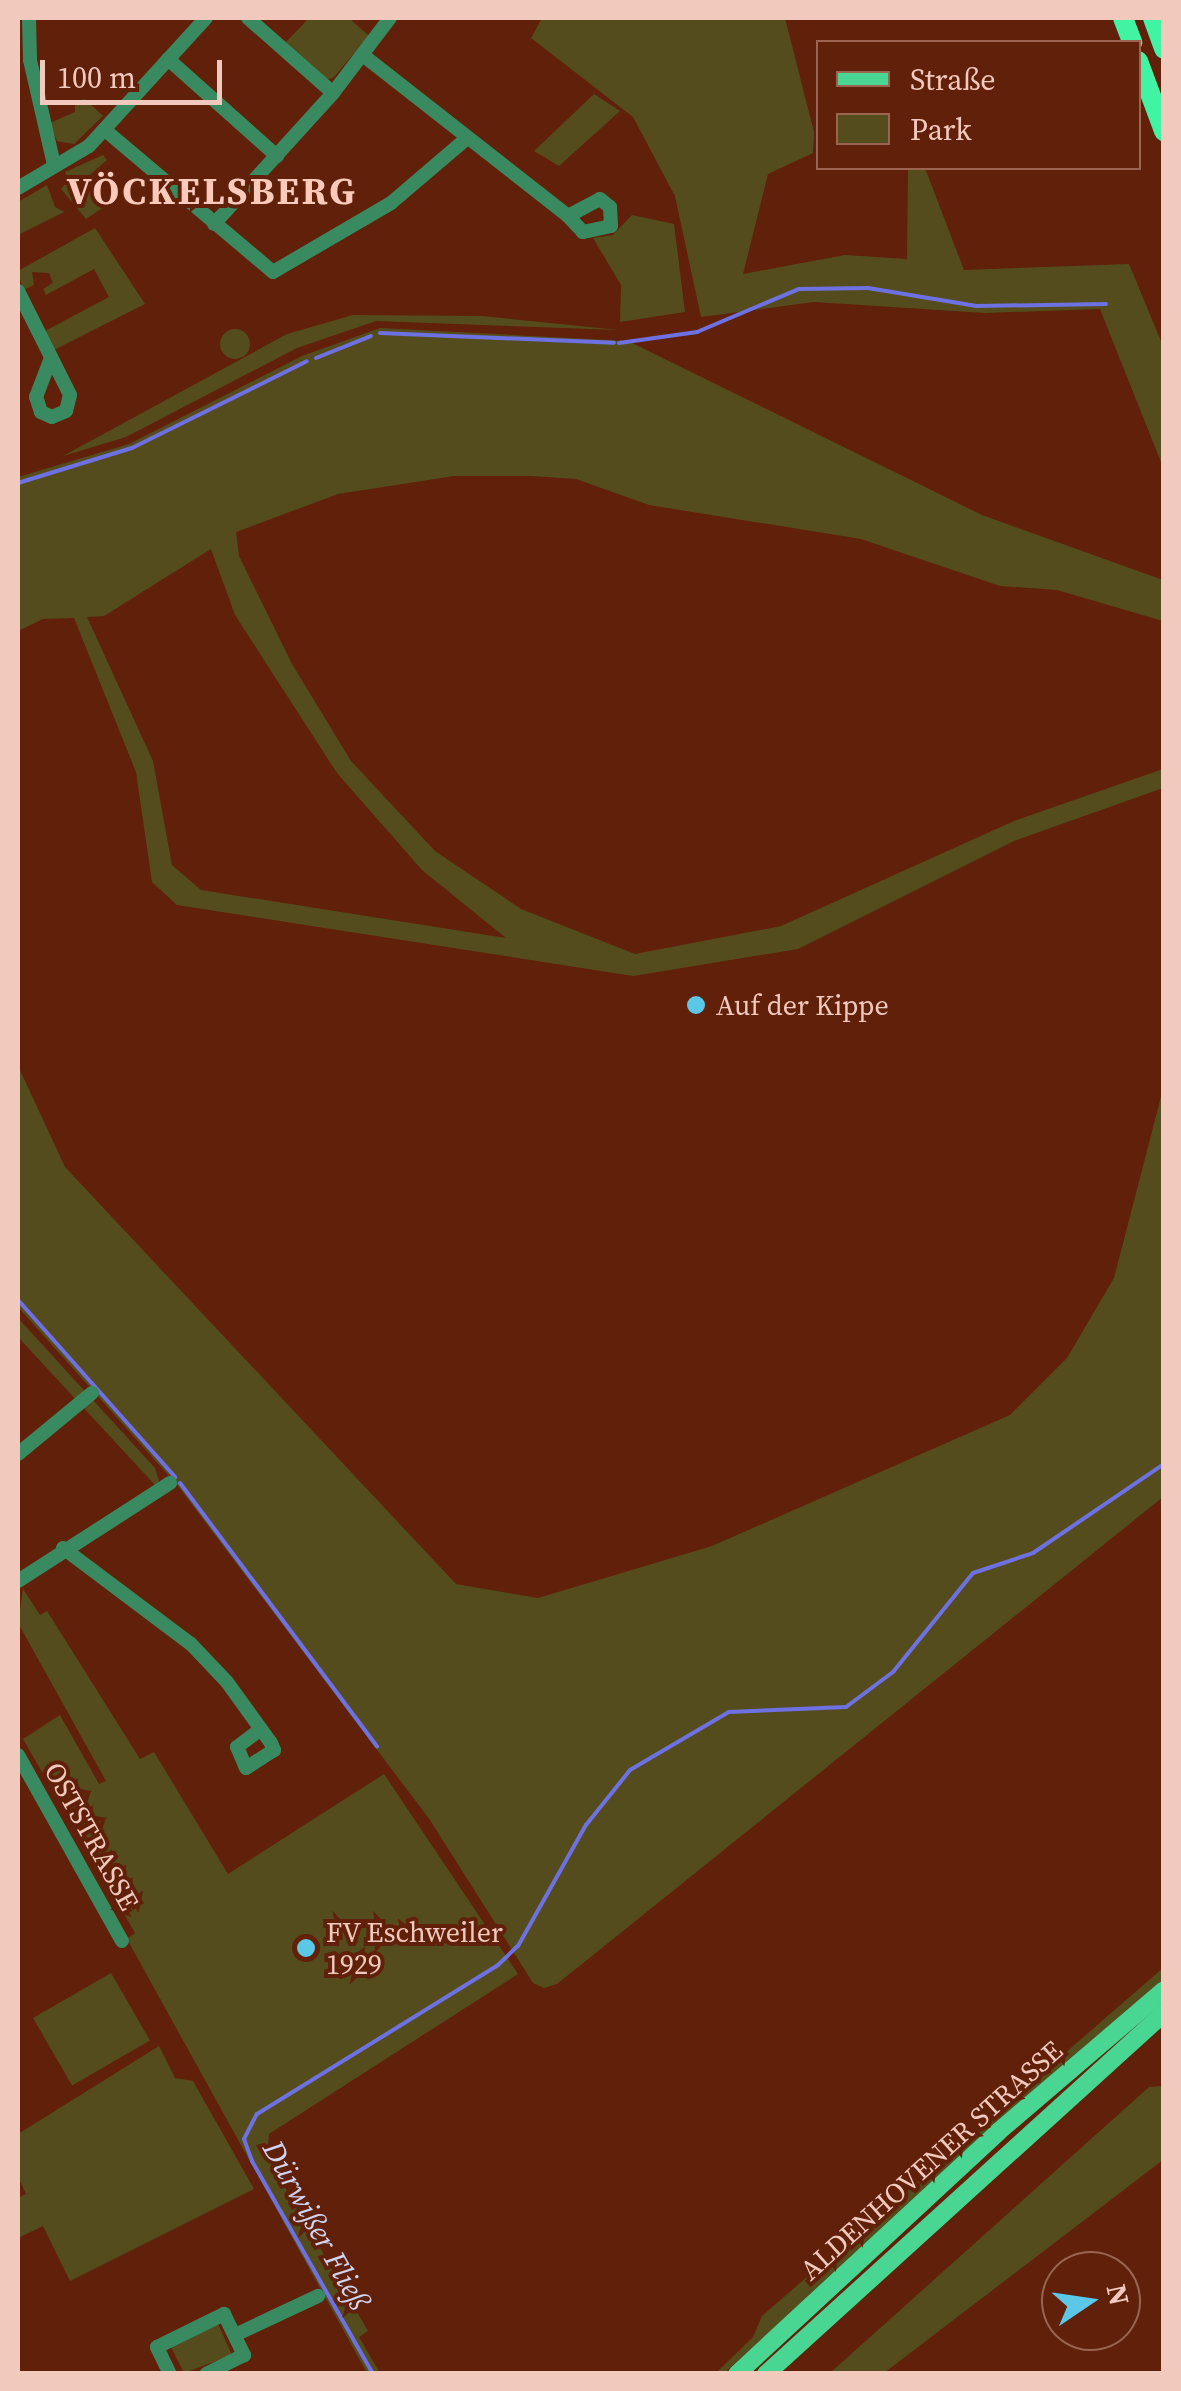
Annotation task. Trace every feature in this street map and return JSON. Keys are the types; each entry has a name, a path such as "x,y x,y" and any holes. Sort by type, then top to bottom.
{"highway":[{"path":"1152,18 1164,48"},
{"path":"1141,68 1164,131"}],"main road":[{"name":"ALDENHOVENER STRASSE","path":"737,2374 998,2132 1164,1990"},
{"name":"ALDENHOVENER STRASSE","path":"766,2374 1164,2013"}],"street":[{"path":"28,18 30,60 54,165"},
{"path":"18,188 105,130 206,18"},
{"path":"248,18 334,93"},
{"path":"214,224 334,93 390,18"},
{"path":"364,56 568,216"},
{"path":"168,59 277,156"},
{"path":"105,130 273,272 391,203 466,138"},
{"path":"18,291 51,358"},
{"path":"18,1454 92,1393"},
{"path":"18,1581 63,1548 170,1483"},
{"path":"63,1548 192,1644 260,1729"},
{"name":"OSTSTRASSE","path":"18,1755 122,1941"},
{"path":"235,2336 318,2296"},
{"path":"166,2372 157,2347 224,2314 244,2355 206,2374"}],"green space":[{"path":"309,18 349,18 369,36 333,78 324,80 286,42"},
{"path":"542,18 785,18 814,132 813,153 768,174 743,274 845,255 907,259 908,170 926,170 964,270 1129,264 1163,346 1163,467 1100,309 985,313 814,302 701,317 675,196 633,117 531,38"},
{"path":"594,94 620,111 559,166 534,151"},
{"path":"85,99 103,116 74,144 57,141 50,123 75,112 75,102"},
{"path":"103,155 107,160 86,178 110,203 86,219 75,206 79,195 71,201 61,189 69,180 65,172"},
{"path":"47,185 55,207 64,212 18,235 18,202"},
{"path":"632,215 674,224 685,312 620,322 621,285 593,238 613,235"},
{"path":"95,228 145,304 54,350 45,331 109,297 94,269 46,295 43,289 53,283 49,273 32,272 34,285 23,290 18,271"},
{"path":"353,315 482,316 619,330 376,321 297,348 126,437 63,456 287,334"},
{"path":"380,328 628,341 982,515 1163,580 1163,621 1057,590 1000,586 861,539 649,505 576,479 531,476 454,476 338,494 236,532 239,556 292,664 351,761 435,851 521,909 635,954 781,926 1014,821 1163,769 1163,788 1014,841 798,949 633,976 177,905 152,882 136,772 74,618 43,619 18,631 18,477 129,444 302,356","holes":["211,549 235,615 337,773 422,870 506,938 201,890 172,865 153,761 87,617 104,616"]},
{"path":"235,329 249,338 250,344 241,358 235,359 221,350 220,344 229,330"},
{"path":"18,1066 65,1167 456,1584 538,1598 712,1546 1010,1415 1067,1358 1114,1278 1163,1089 1163,1497 557,1984 544,1988 533,1983 430,1820 178,1486 18,1307"},
{"path":"18,1318 155,1468 159,1481 155,1485 18,1337"},
{"path":"23,1589 40,1615 47,1611 140,1759 154,1752 228,1874 384,1774 518,1974 269,2134 267,2156 368,2331 359,2337 380,2373 367,2373 127,1939 135,1933 23,1739 60,1715 99,1784 106,1781 18,1623"},
{"path":"1163,1968 1163,1981 724,2373 715,2374 753,2337 762,2316"},
{"path":"111,1973 150,2041 72,2086 33,2018"},
{"path":"159,2046 175,2078 193,2081 254,2189 70,2281 43,2226 18,2238 18,2198 26,2194 18,2177 18,2134"},
{"path":"1163,2086 1163,2160 884,2373 830,2373 1149,2087"},
{"path":"218,2324 232,2355 184,2373 171,2347"}],"waterway":[{"path":"619,343 697,332 799,289 868,288 977,306 1106,304"},
{"path":"380,333 614,343"},
{"path":"316,358 371,336"},
{"path":"18,483 132,448 307,361"},
{"path":"18,1300 175,1477"},
{"name":"Dürwißer Fließ","path":"373,2374 252,2161 244,2139 257,2114 498,1965 518,1946 586,1825 630,1770 729,1712 846,1707 893,1672 973,1573 1033,1553 1164,1464"},
{"path":"180,1483 377,1746"}],"place":[{"name":"Auf der Kippe","path":"696,1005"},
{"name":"FV Eschweiler 1929","path":"306,1948"}],"district":[{"name":"VÖCKELSBERG","path":"212,192"}]}
